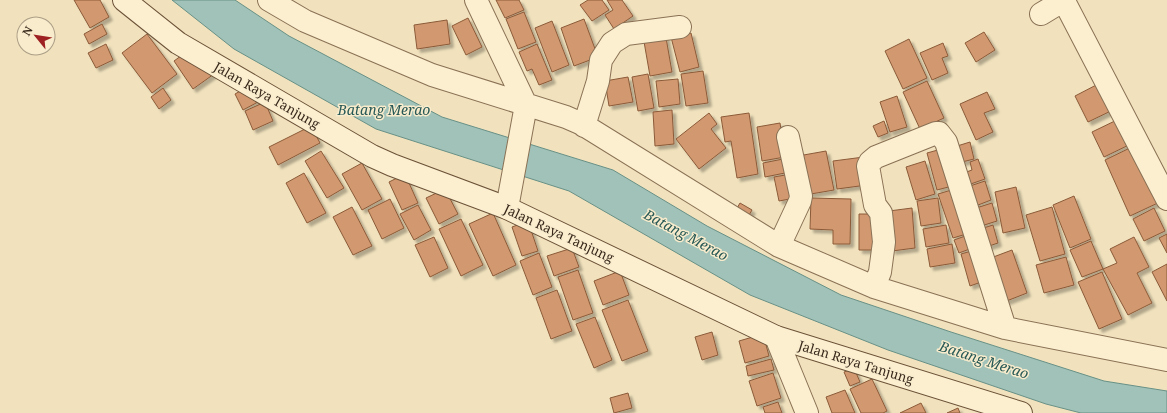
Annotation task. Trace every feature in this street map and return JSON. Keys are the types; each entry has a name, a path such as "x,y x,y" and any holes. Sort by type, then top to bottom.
{"street":[{"name":"Jalan Raya Tanjung","path":"124,0 178,42 372,156 392,165 508,200 776,337 1021,413"},
{"path":"269,0 305,21 524,115 566,117 584,126 779,246 874,287 1005,328 1167,360"},
{"path":"476,0 524,115 508,200"},
{"path":"1041,14 1064,0 1167,199"},
{"path":"584,126 598,82 601,60 612,43 626,34 680,27"},
{"path":"874,287 880,272 884,242 881,213 875,205 868,166 876,157 939,133 946,142 1005,328"},
{"path":"779,246 801,196 788,137"},
{"path":"776,337 807,413"}],"water":[{"name":"Batang Merao","path":"172,0 235,0 289,36 442,117 613,170 707,226 841,295 1104,381 1167,391 1167,413 1081,413 1046,404 888,350 750,295 569,191 376,129 234,49"}],"building":[{"path":"74,0 100,0 109,17 90,28"},
{"path":"496,0 519,0 524,10 505,18"},
{"path":"588,0 602,0 609,10 592,21 580,5"},
{"path":"607,0 622,0 633,16 614,29 605,15 613,10"},
{"path":"524,12 536,42 518,49 506,19"},
{"path":"468,18 482,47 466,55 452,26"},
{"path":"584,19 598,57 574,66 561,28"},
{"path":"447,20 450,44 417,49 414,25"},
{"path":"552,21 569,65 552,72 535,28"},
{"path":"102,24 107,34 89,44 84,34"},
{"path":"665,32 672,72 650,76 643,36"},
{"path":"984,32 995,50 976,62 965,43"},
{"path":"691,33 699,67 680,72 671,37"},
{"path":"147,34 177,74 152,93 122,53"},
{"path":"909,39 927,78 903,89 885,51"},
{"path":"943,43 948,56 942,58 948,73 932,80 920,53"},
{"path":"106,44 113,60 96,68 88,53"},
{"path":"537,44 552,80 539,85 532,69 527,71 519,52"},
{"path":"189,50 214,74 193,89 174,61"},
{"path":"703,71 708,103 686,106 681,74"},
{"path":"648,74 654,108 638,111 632,77"},
{"path":"628,77 633,102 609,106 605,81"},
{"path":"678,79 680,104 659,107 656,81"},
{"path":"927,81 944,118 920,129 903,92"},
{"path":"1102,82 1115,109 1088,122 1075,96"},
{"path":"249,86 258,102 243,110 235,94"},
{"path":"163,88 171,100 159,109 151,97"},
{"path":"987,92 995,109 984,113 993,132 976,140 960,104"},
{"path":"897,96 907,127 890,132 880,102"},
{"path":"265,102 273,121 253,130 245,111"},
{"path":"672,110 674,144 655,146 653,112"},
{"path":"709,113 717,124 711,129 726,148 699,169 676,139"},
{"path":"749,113 758,174 737,178 731,141 725,142 721,117"},
{"path":"1121,118 1133,143 1104,157 1092,132"},
{"path":"884,121 888,133 878,137 873,126"},
{"path":"780,123 785,157 762,161 757,127"},
{"path":"311,126 320,143 278,165 269,147"},
{"path":"970,142 974,159 958,163 954,147"},
{"path":"1134,146 1160,202 1130,216 1105,160"},
{"path":"945,148 956,185 937,190 927,153"},
{"path":"321,151 344,188 327,198 305,161"},
{"path":"826,151 834,190 805,195 798,156"},
{"path":"864,157 867,185 837,189 833,161"},
{"path":"783,159 785,173 765,177 763,163"},
{"path":"978,159 985,179 965,186 961,174 972,170 970,162"},
{"path":"925,161 935,194 916,200 906,167"},
{"path":"362,163 382,199 362,210 342,174"},
{"path":"304,173 326,213 307,223 286,183"},
{"path":"405,174 418,203 402,210 389,182"},
{"path":"791,174 795,198 779,201 774,177"},
{"path":"985,181 991,200 973,207 967,187"},
{"path":"1016,187 1025,228 1003,233 995,192"},
{"path":"958,188 973,232 953,238 938,194"},
{"path":"445,189 458,214 439,224 426,198"},
{"path":"1074,196 1091,239 1070,248 1053,205"},
{"path":"811,198 851,199 850,244 833,244 833,230 810,229"},
{"path":"938,198 941,223 921,226 917,201"},
{"path":"390,199 404,228 382,239 368,210"},
{"path":"740,203 752,210 745,222 733,215"},
{"path":"992,203 997,221 978,227 973,209"},
{"path":"418,205 431,230 414,240 400,214"},
{"path":"352,207 372,246 353,255 333,217"},
{"path":"1052,207 1065,254 1040,261 1026,215"},
{"path":"912,208 915,248 892,251 889,211"},
{"path":"1154,208 1165,231 1144,241 1133,219"},
{"path":"493,213 516,265 493,276 469,224"},
{"path":"859,214 878,214 878,250 859,250"},
{"path":"461,219 483,265 461,276 439,229"},
{"path":"528,221 538,251 522,256 512,227"},
{"path":"946,225 949,243 926,247 923,229"},
{"path":"993,225 998,243 983,248 977,230"},
{"path":"971,234 975,247 959,253 954,240"},
{"path":"1167,234 1167,253 1159,238"},
{"path":"434,237 448,268 430,277 415,245"},
{"path":"1134,237 1149,267 1137,273 1152,303 1128,315 1103,269 1117,263 1110,249"},
{"path":"1091,241 1103,269 1082,277 1070,250"},
{"path":"952,244 955,263 930,267 927,249"},
{"path":"572,248 579,267 554,276 547,256"},
{"path":"975,250 984,281 970,286 961,254"},
{"path":"1012,250 1027,293 1004,302 988,259"},
{"path":"539,253 552,287 533,295 520,261"},
{"path":"1066,257 1074,285 1044,293 1036,265"},
{"path":"1167,264 1167,301 1152,272"},
{"path":"578,270 593,313 573,320 558,277"},
{"path":"620,271 629,295 603,305 594,281"},
{"path":"1102,272 1122,319 1099,329 1078,282"},
{"path":"557,290 572,331 551,339 536,298"},
{"path":"628,300 648,351 622,361 602,310"},
{"path":"595,317 612,360 594,368 576,324"},
{"path":"712,332 718,355 702,360 695,337"},
{"path":"763,334 769,356 745,363 739,341"},
{"path":"771,359 774,370 748,376 746,366"},
{"path":"854,368 860,382 850,386 844,372"},
{"path":"773,373 781,398 757,406 749,381"},
{"path":"872,379 887,411 883,413 861,413 850,389"},
{"path":"845,390 855,413 832,413 826,397"},
{"path":"628,393 632,408 614,413 610,398"},
{"path":"778,402 782,413 765,413 763,407"},
{"path":"921,403 926,413 900,413"},
{"path":"958,408 960,413 947,413"}]}
